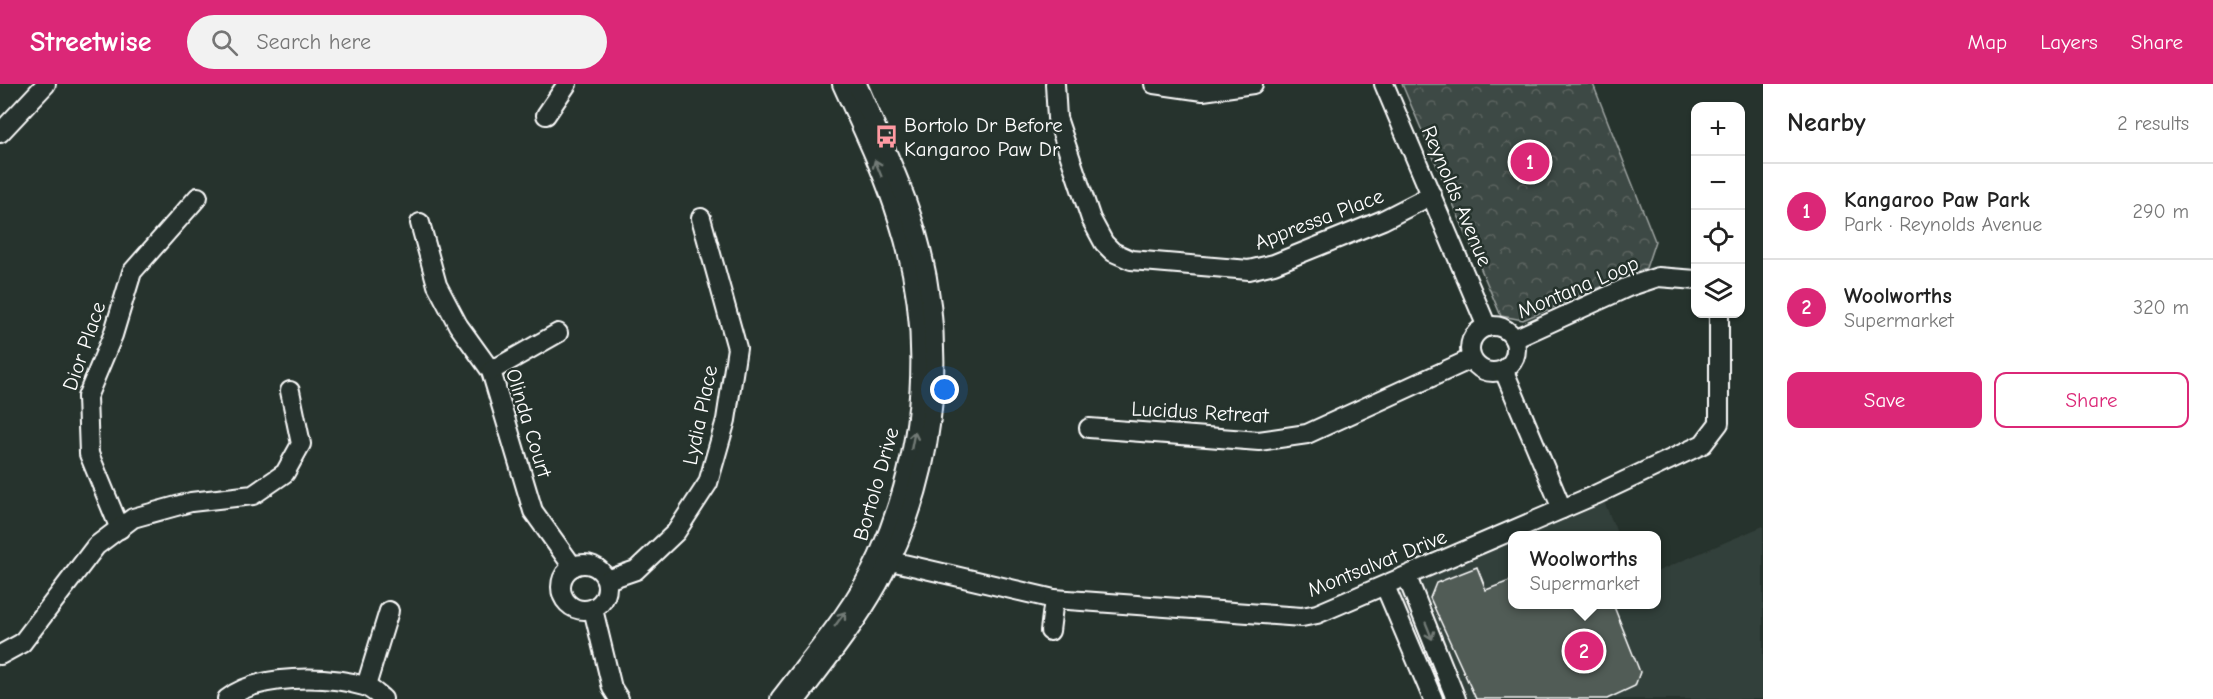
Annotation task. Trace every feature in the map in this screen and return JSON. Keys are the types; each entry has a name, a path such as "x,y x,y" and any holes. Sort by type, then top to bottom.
{"street":[{"path":"0,133 46,84"},
{"path":"546,115 567,84"},
{"name":"Bortolo Drive","path":"780,699 884,560 908,467 918,412 921,341 913,275 897,217 842,84"},
{"name":"Bortolo Drive","path":"797,699 860,615 884,560 906,521 928,440 934,374 932,314 922,256 911,215 857,84"},
{"name":"Appressa Place","path":"1054,84 1058,118 1091,219 1104,243 1113,252 1131,261 1249,270 1274,264 1372,224 1432,195"},
{"path":"1154,84 1203,91 1253,84"},
{"name":"Reynolds Avenue","path":"1384,84 1487,327"},
{"name":"Dior Place","path":"120,529 89,454 87,397 113,335 132,272 198,197"},
{"name":"Lydia Place","path":"607,580 636,570 676,532 708,483 726,420 737,348 701,218"},
{"name":"Olinda Court","path":"420,223 437,285 458,325 491,371 532,511 573,567"},
{"name":"Montana Loop","path":"1514,339 1628,287 1658,277 1691,280"},
{"name":"Montsalvat Drive","path":"1512,531 1702,444 1713,435 1719,423 1719,318"},
{"path":"1487,327 1503,328 1514,339 1516,353 1514,360 1504,370 1489,373 1481,370 1471,359 1470,343 1479,330 1487,327"},
{"path":"491,371 558,333"},
{"name":"Lucidus Retreat","path":"1089,428 1259,441 1286,439 1307,434 1471,359"},
{"path":"1504,370 1562,509"},
{"path":"0,655 22,643 96,546 133,518 191,502 253,495 285,473 301,444 290,391"},
{"name":"Montsalvat Drive","path":"884,560 1054,599 1302,616 1335,608 1508,533"},
{"path":"588,564 597,567 607,580 608,588 604,601 593,609 575,609 565,602 561,591 562,579 573,567 588,564"},
{"path":"1407,577 1456,699"},
{"path":"1385,586 1433,699"},
{"path":"1050,631 1054,599"},
{"path":"593,609 612,688 619,699"},
{"path":"366,686 389,611"},
{"path":"227,699 238,689 296,677 366,686 383,699"}],"shaded area":[{"path":"1598,487 1616,531 1508,531 1508,609 1661,609 1661,570 1763,526 1763,699 1423,699 1375,584"}],"green space":[{"path":"1402,84 1593,84 1655,241 1646,268 1523,320 1501,316"}],"building":[{"path":"1477,567 1486,590 1508,582 1508,609 1615,609 1640,672 1635,686 1607,699 1476,699 1430,598 1436,583"}],"place":[{"name":"Bortolo Dr Before Kangaroo Paw Dr","path":"886,137"},
{"name":"Kangaroo Paw Park","path":"1530,162"},
{"name":"Woolworths","path":"1584,651"}]}
